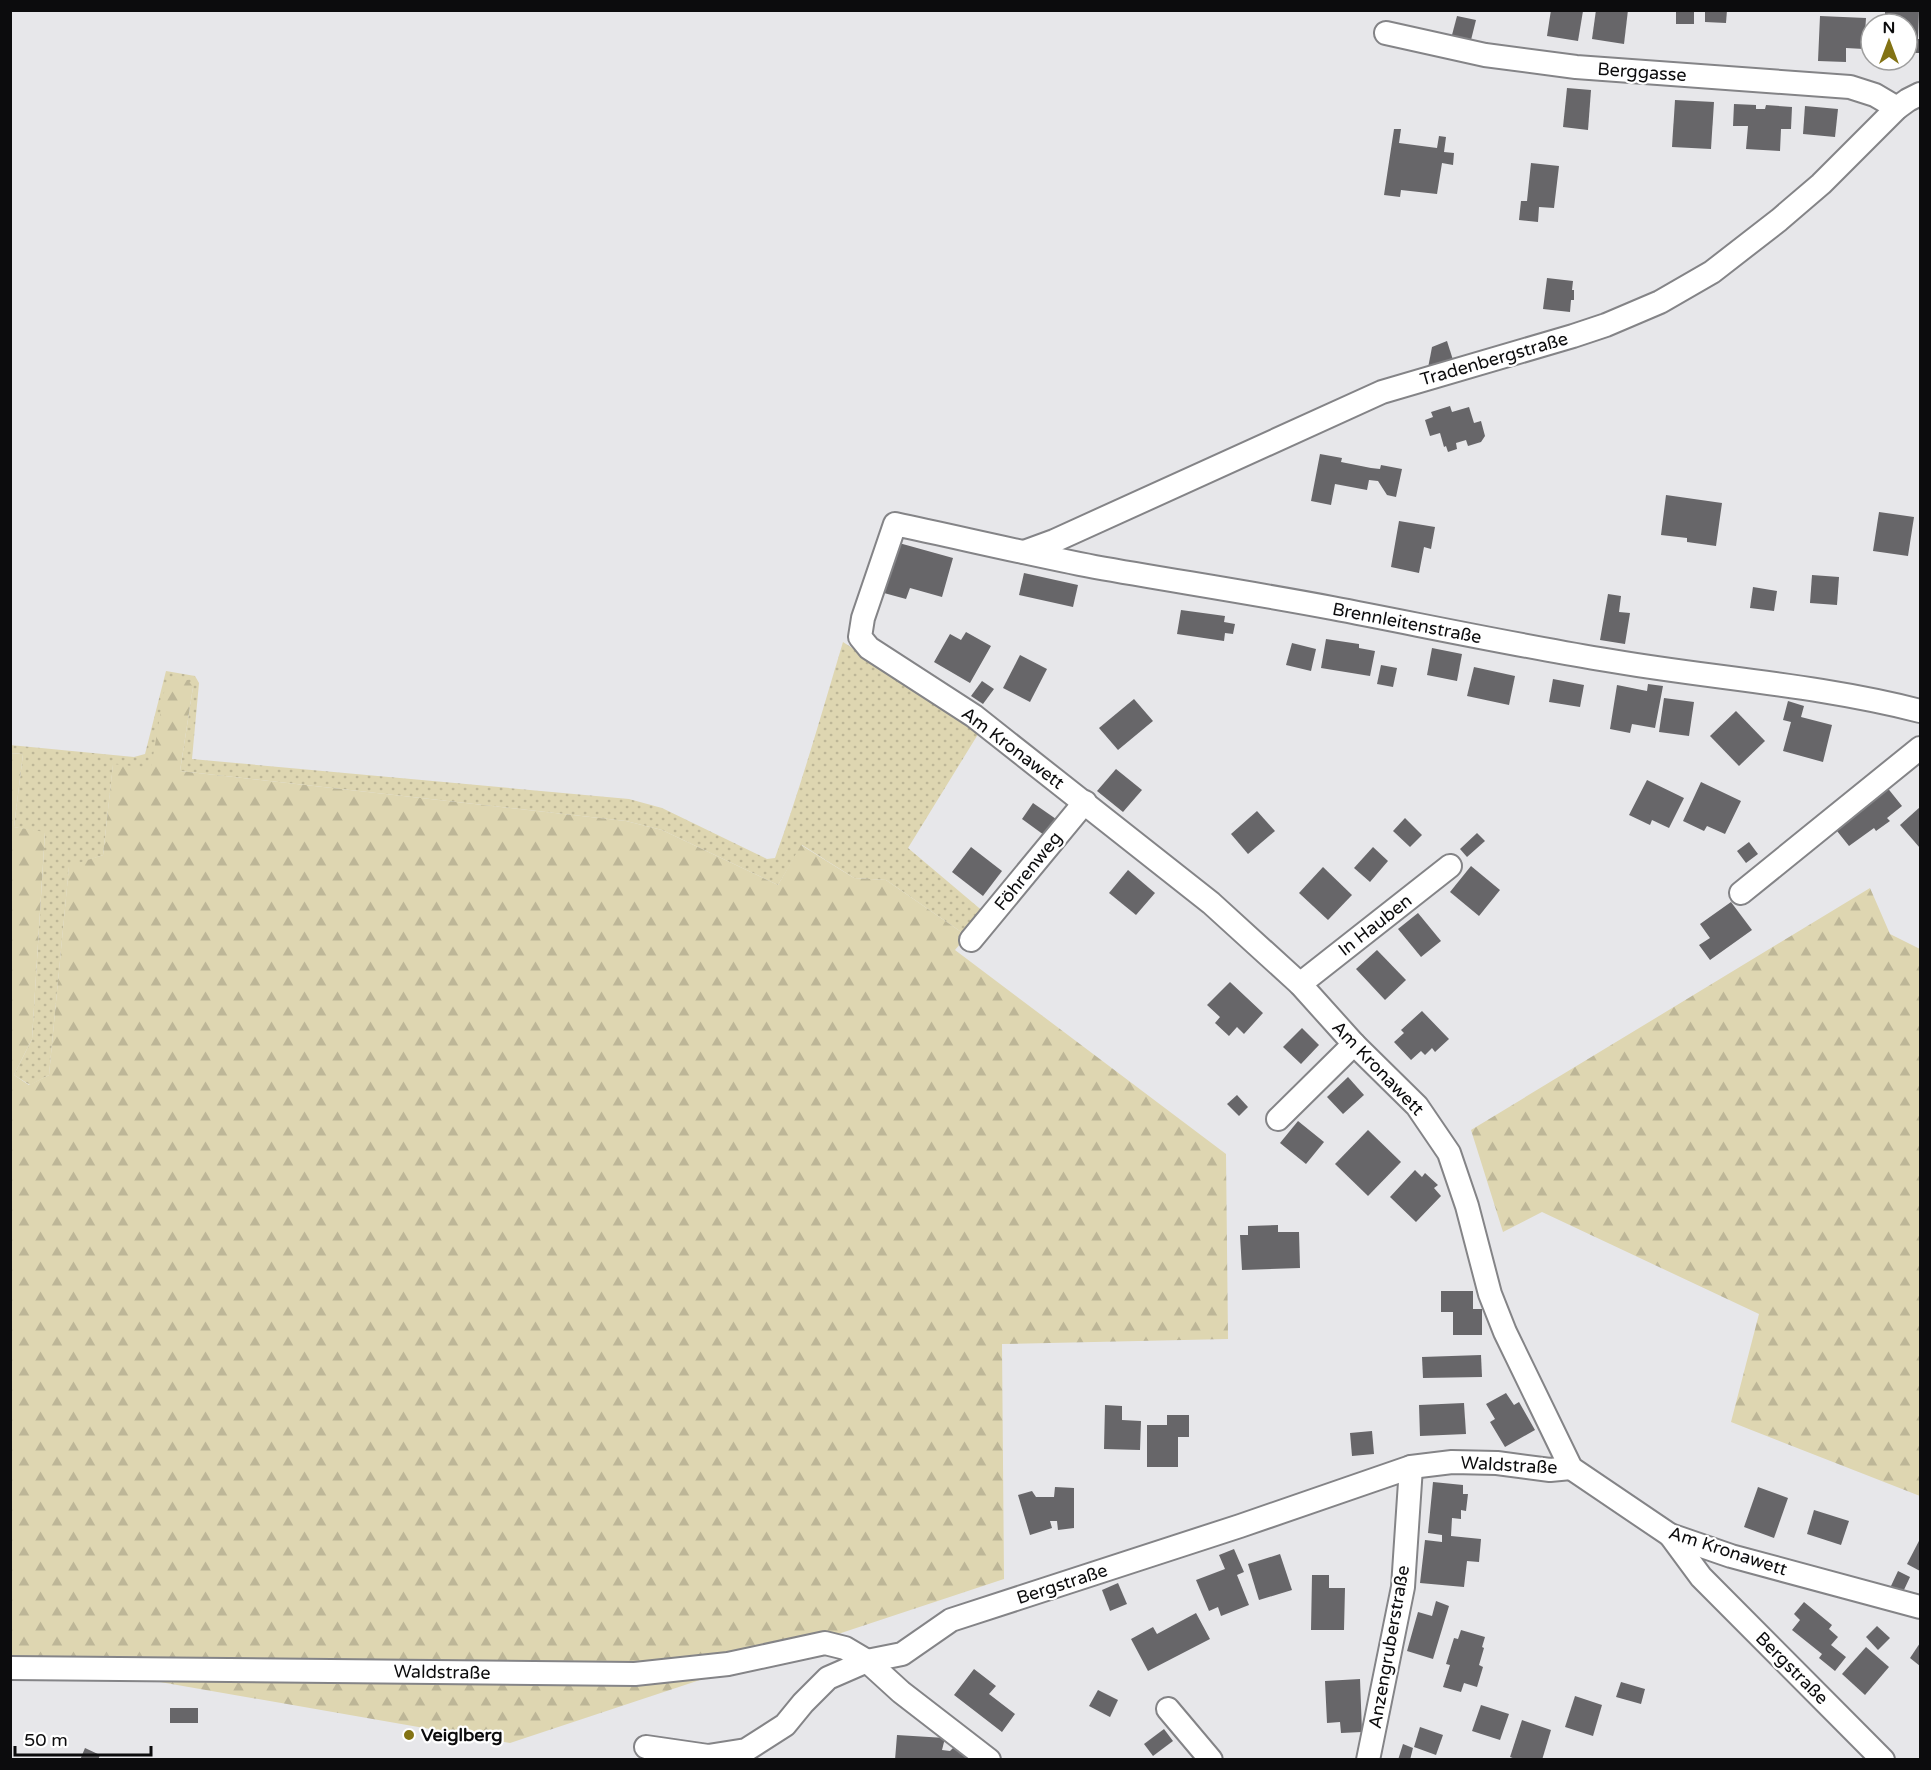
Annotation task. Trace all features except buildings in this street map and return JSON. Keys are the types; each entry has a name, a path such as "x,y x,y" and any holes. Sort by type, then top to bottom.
{"street":[{"name":"Berggasse","path":"1386,33 1485,55 1576,68 1843,86 1875,94 1897,108"},
{"name":"Tradenbergstraße","path":"1023,553 1090,525 1382,392 1606,325 1660,302 1712,272 1779,220 1821,184 1897,108 1920,94"},
{"name":"Brennleitenstraße","path":"895,524 1095,567 1323,606 1600,659 1677,672 1780,684 1920,711"},
{"name":"Am Kronawett","path":"895,524 863,618 860,638 869,648 974,716 1211,903 1300,984 1354,1044 1418,1106 1449,1154 1467,1206 1490,1294 1505,1332 1571,1468 1670,1535 1731,1556 1920,1607"},
{"path":"1090,525 1086,534 1086,545 1088,557 1095,567"},
{"path":"1741,894 1920,748"},
{"name":"Föhrenweg","path":"971,940 1085,802"},
{"name":"In Hauben","path":"1300,984 1450,866"},
{"path":"1278,1119 1354,1044"},
{"name":"Waldstraße","path":"1411,1467 1452,1462 1497,1463 1550,1470 1571,1468"},
{"name":"Bergstraße","path":"645,1747 708,1756 746,1750 785,1725 828,1678 867,1661 902,1654 951,1620 1240,1526 1411,1467"},
{"name":"Anzengruberstraße","path":"1372,1758 1403,1587 1411,1467"},
{"name":"Bergstraße","path":"1670,1535 1701,1577 1883,1760"},
{"name":"Waldstraße","path":"10,1668 635,1674 728,1664 825,1643 845,1648 867,1661"},
{"path":"867,1661 901,1692 989,1760"},
{"path":"1168,1709 1211,1760"}],"green space":[{"path":"843,642 980,731 908,848 985,913 967,936 886,880 854,878 802,845 778,885 662,830 626,821 180,771 193,687 151,769 113,765 103,855 69,867 49,1075 30,1085 14,1075 32,1039 45,833 14,827 23,754 11,753 10,745 134,757 145,754 166,671 195,676 199,683 192,759 629,799 662,808 767,859 775,858"},
{"path":"174,679 188,680 193,687 180,771 626,821 662,830 778,885 801,845 854,878 886,880 967,936 955,950 1226,1154 1228,1339 1002,1344 1004,1579 510,1743 11,1656 10,753 23,754 14,827 45,832 32,1039 14,1075 29,1085 49,1075 69,866 103,855 113,764 151,768 165,687"},
{"path":"1870,888 1890,934 1920,949 1920,1496 1731,1422 1759,1314 1542,1212 1503,1232 1471,1130"}],"place":[{"name":"Veiglberg","path":"409,1735"}]}
